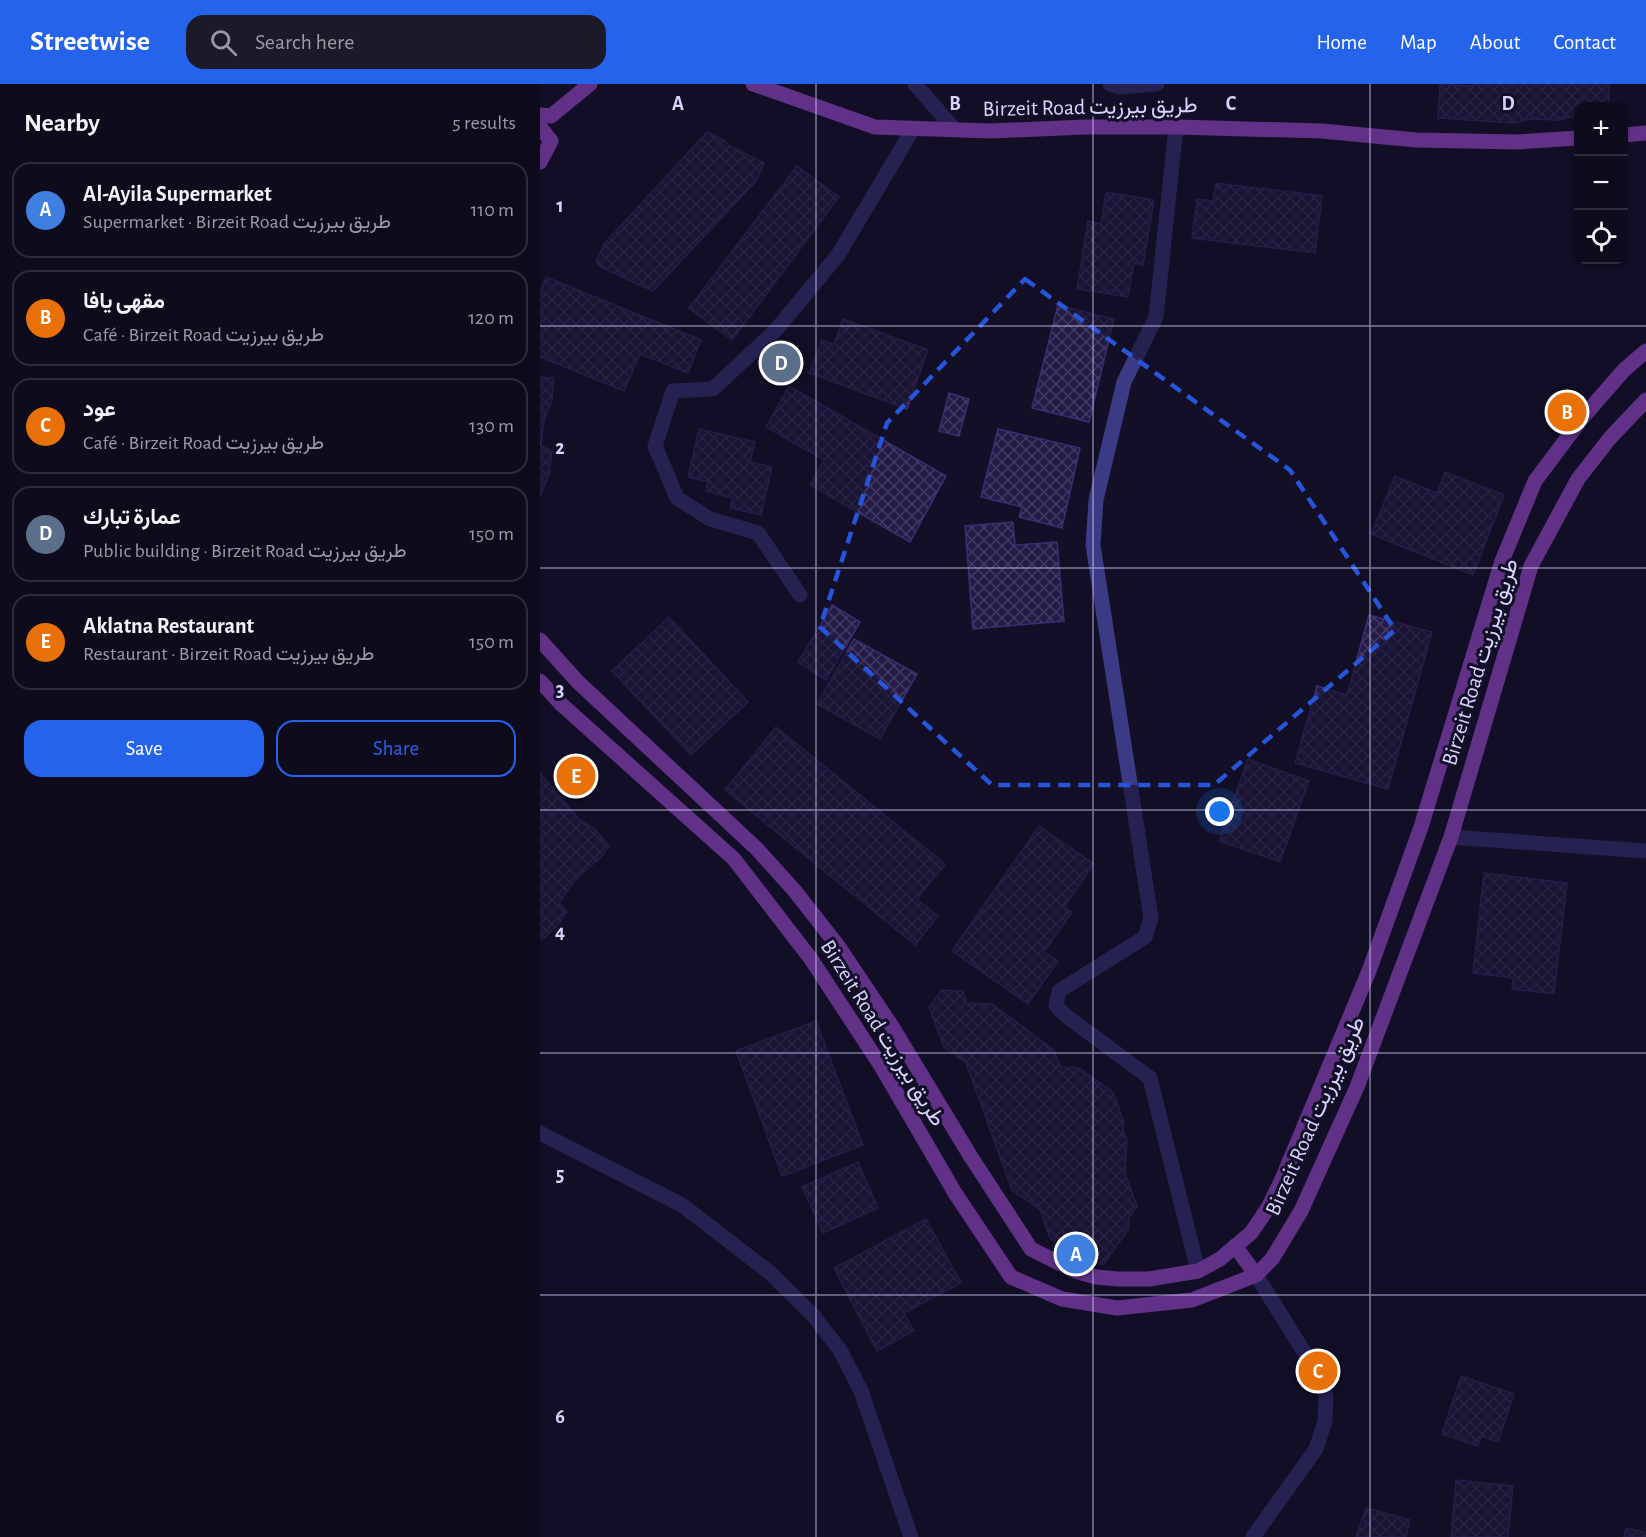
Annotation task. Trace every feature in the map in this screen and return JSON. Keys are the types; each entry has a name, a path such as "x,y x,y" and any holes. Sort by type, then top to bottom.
{"main road":[{"path":"540,115 551,116 590,84"},
{"name":"Birzeit Road طريق بيرزيت","path":"753,84 875,128 991,131 1085,127 1176,127 1322,130 1416,140 1518,142 1574,138"},
{"path":"540,127 551,141 540,162"},
{"path":"1628,135 1646,133"},
{"path":"540,640 578,682 757,849 794,890 838,946 891,1025 971,1157 1031,1249 1075,1270 1096,1277 1149,1279 1198,1271 1220,1259 1251,1233 1268,1208 1283,1177 1369,971 1421,827 1502,561 1535,481 1583,417 1624,370 1646,351"},
{"name":"Birzeit Road طريق بيرزيت","path":"540,681 561,704 734,860 811,958 881,1066 955,1193 1011,1277 1062,1299 1117,1308 1192,1300 1256,1275 1272,1259 1301,1211 1357,1087 1451,837 1531,566 1578,479 1610,438 1646,400"},
{"path":"561,704 578,682"},
{"path":"1235,1246 1256,1275"}],"street":[{"path":"915,84 955,130"},
{"path":"1110,84 1120,87 1157,84"},
{"path":"1176,127 1156,317 1124,382 1096,500 1093,545 1150,918 1145,937 1059,991 1056,1006 1150,1078 1198,1271"},
{"path":"800,595 758,533 710,519 677,498 655,446 673,391 714,389 775,331 838,255 913,129"},
{"path":"1451,837 1646,851"},
{"path":"540,1133 682,1205 769,1272 812,1314 840,1350 861,1391 911,1537"},
{"path":"1253,1537 1316,1449 1324,1421 1326,1397 1319,1376 1256,1275"}],"highlighted area":[{"path":"1025,279 1290,470 1395,630 1214,785 992,785 820,627 887,423"}],"building":[{"path":"1440,84 1469,86 1476,84 1609,84 1609,102 1574,102 1574,116 1558,120 1530,119 1514,123 1438,118"},
{"path":"707,132 764,163 756,181 653,291 600,267 596,262 604,244"},
{"path":"797,166 839,197 732,340 689,308"},
{"path":"1216,183 1322,196 1315,253 1192,238 1197,199 1213,201"},
{"path":"1106,192 1154,200 1143,265 1134,263 1128,297 1077,289 1088,221 1101,224"},
{"path":"546,277 701,340 688,373 640,354 624,391 540,357 540,293"},
{"path":"1058,305 1114,319 1089,422 1032,408"},
{"path":"843,319 928,350 907,409 809,373 822,340 834,344"},
{"path":"540,377 554,378 552,401 544,420 541,446 552,451 549,475 540,496"},
{"path":"789,386 946,476 910,542 810,485 824,460 766,427"},
{"path":"949,393 969,399 959,436 939,431"},
{"path":"699,429 755,442 750,462 772,467 761,515 730,508 733,498 706,491 708,482 688,477"},
{"path":"998,429 1080,448 1062,528 1019,517 1022,507 981,497"},
{"path":"1445,472 1504,495 1473,575 1371,534 1395,476 1437,493"},
{"path":"1013,522 1015,545 1057,542 1064,621 973,629 965,526"},
{"path":"832,605 860,622 826,680 798,662"},
{"path":"1369,615 1432,632 1388,789 1295,763 1317,686 1347,695"},
{"path":"669,617 748,702 691,755 612,671"},
{"path":"854,639 917,674 880,739 817,704"},
{"path":"776,727 945,864 917,899 938,916 915,945 725,790"},
{"path":"1248,759 1309,781 1280,862 1219,841"},
{"path":"540,773 580,820 596,830 609,846 601,857 575,880 559,903 567,912 558,925 543,939 540,937"},
{"path":"1039,826 1094,864 1064,907 1072,912 1044,952 1058,961 1028,1004 952,951"},
{"path":"1484,873 1567,883 1554,994 1512,989 1513,978 1473,973"},
{"path":"942,990 963,991 967,1003 992,1004 1054,1050 1061,1067 1079,1068 1113,1092 1124,1123 1123,1130 1127,1140 1125,1173 1137,1206 1129,1218 1128,1230 1104,1264 1085,1263 1050,1238 1040,1210 1012,1190 966,1063 944,1047 929,1007"},
{"path":"816,1021 863,1145 782,1176 736,1051"},
{"path":"858,1162 878,1208 823,1233 802,1187"},
{"path":"926,1219 961,1283 904,1313 914,1331 877,1351 834,1268"},
{"path":"1461,1376 1514,1394 1498,1442 1481,1436 1478,1446 1442,1434"},
{"path":"1456,1480 1513,1486 1508,1537 1451,1537"},
{"path":"1366,1508 1410,1520 1406,1537 1356,1537"},
{"path":"1626,1528 1646,1532 1646,1537 1624,1537"}],"place":[{"name":"عمارة تبارك","path":"781,363"},
{"name":"مقهى يافا","path":"1567,412"},
{"name":"Aklatna Restaurant","path":"576,776"},
{"name":"Al-Ayila Supermarket","path":"1076,1254"},
{"name":"عود","path":"1318,1371"}]}
